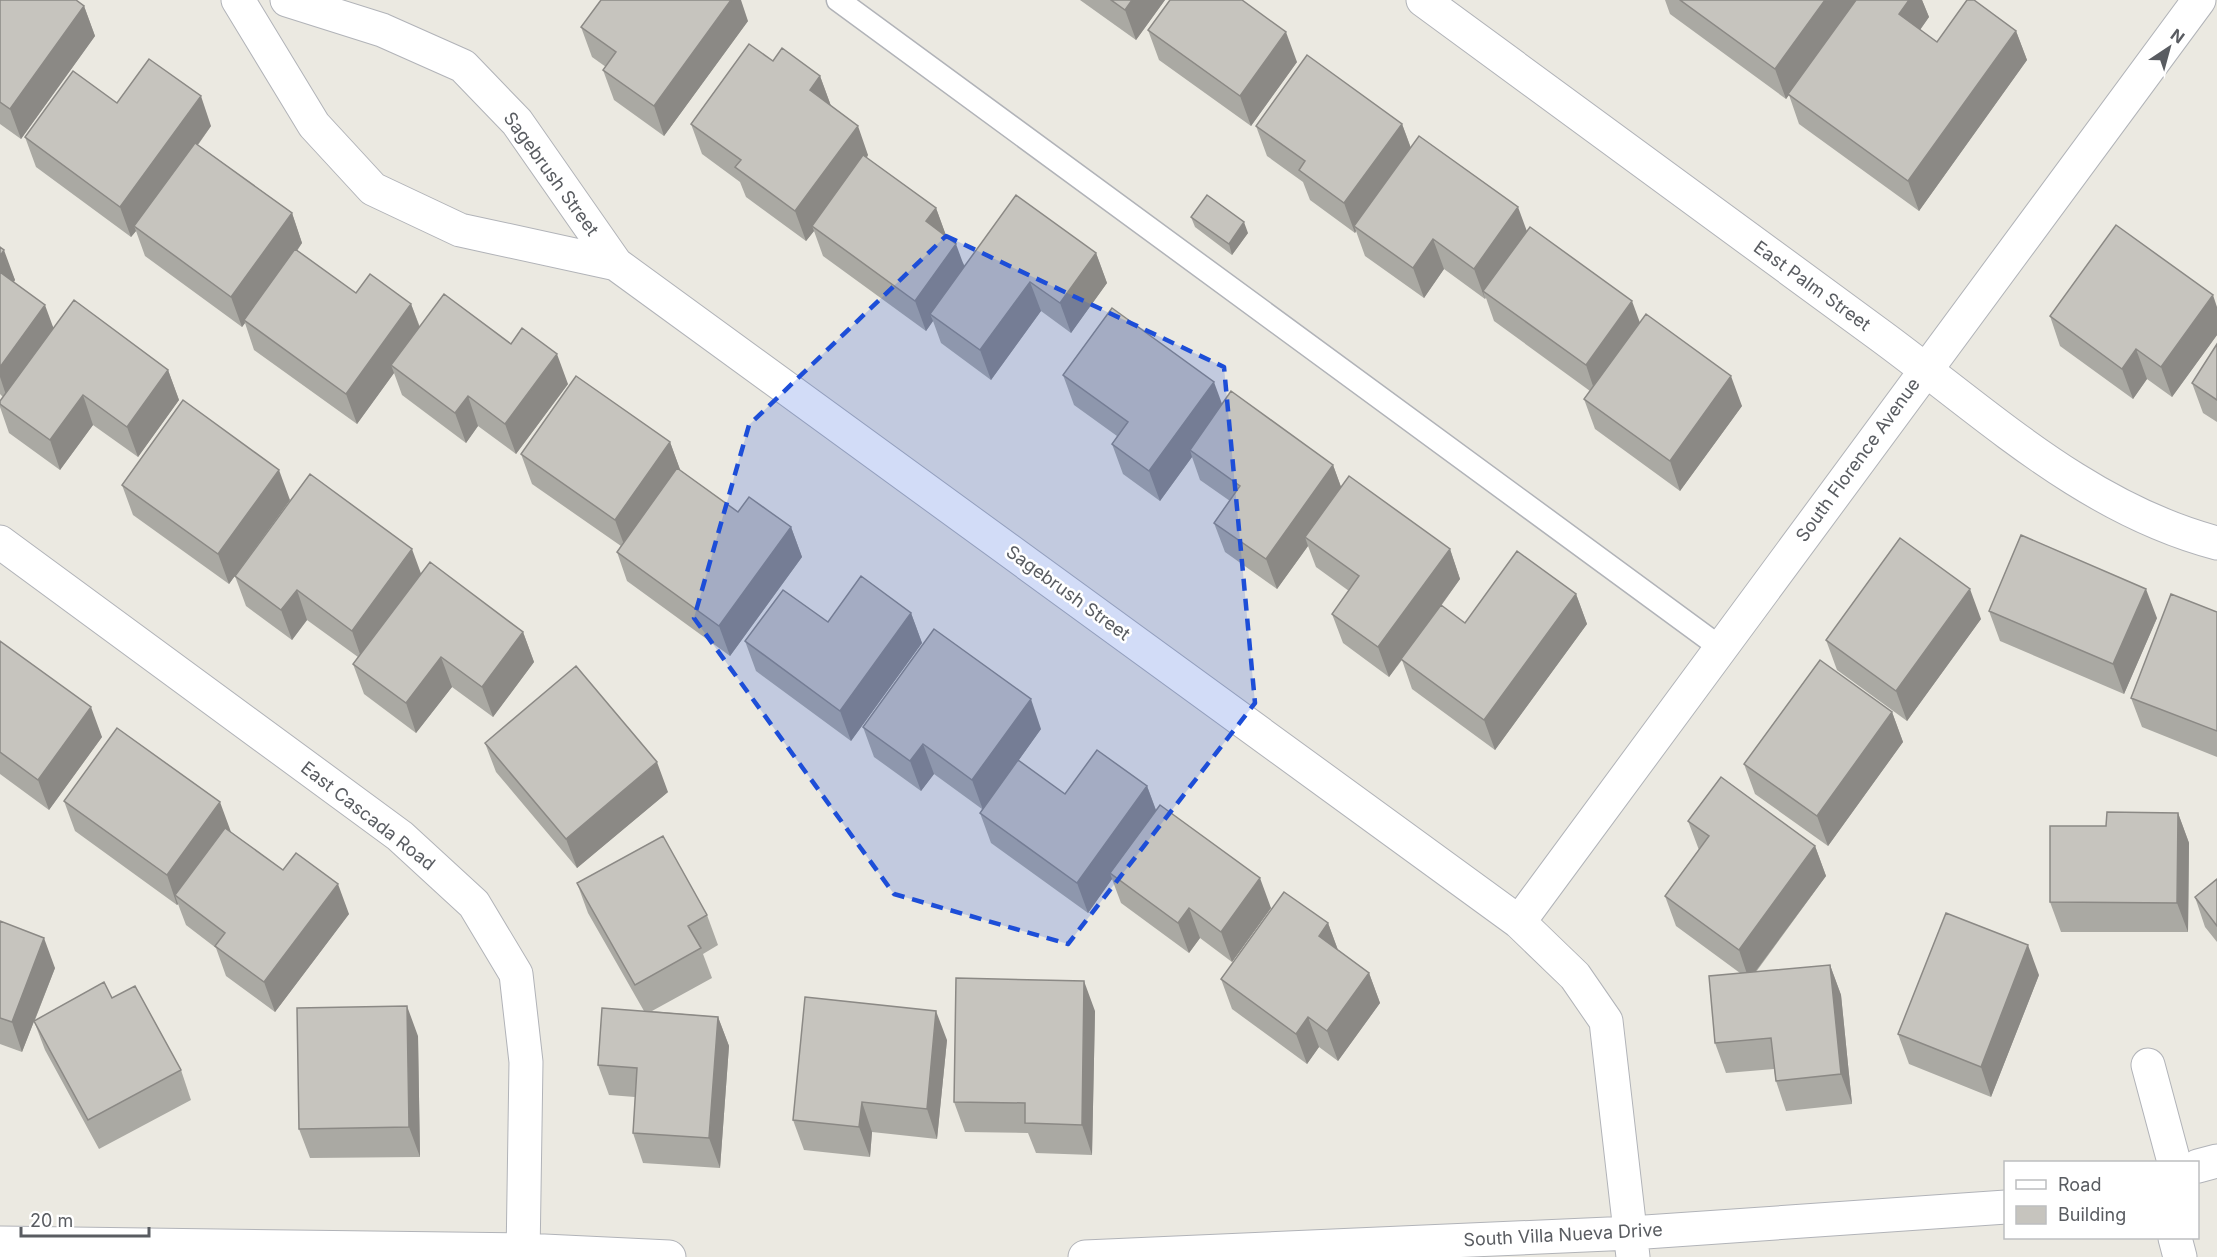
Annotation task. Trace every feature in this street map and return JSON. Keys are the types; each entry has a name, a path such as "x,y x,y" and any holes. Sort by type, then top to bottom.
{"street":[{"name":"Sagebrush Street","path":"238,0 314,125 373,189 460,230 616,264"},
{"name":"Sagebrush Street","path":"287,0 382,30 463,66 517,122 616,264 1519,922 1575,976 1606,1021 1632,1245"},
{"name":"East Palm Street","path":"1423,0 1926,369 2052,466 2135,514 2193,537 2217,543"},
{"name":"South Florence Avenue","path":"1519,922 2199,0"},
{"name":"East Cascada Road","path":"0,542 400,836 474,904 516,974 526,1062 523,1254"},
{"path":"2148,1065 2174,1161"},
{"path":"2199,1166 2217,1161"},
{"name":"South Villa Nueva Drive","path":"1085,1257 1632,1245 2004,1207"},
{"path":"2175,1239 2180,1257"},
{"path":"0,1243 669,1257"}],"lane":[{"path":"838,0 1720,648"}],"highlighted area":[{"path":"946,236 1224,367 1255,703 1068,944 894,894 694,618 749,425"}],"building":[{"path":"0,0 76,0 84,6 10,109 0,102"},
{"path":"601,0 731,0 654,106 603,70 616,52 581,27"},
{"path":"1111,0 1132,0 1125,10"},
{"path":"1170,0 1242,0 1286,32 1240,96 1148,30"},
{"path":"1680,0 1825,0 1775,69"},
{"path":"1856,0 1909,0 1899,14 1937,42 1967,0 1974,0 2016,31 1908,181 1788,94"},
{"path":"749,44 773,61 782,48 820,76 810,90 858,126 795,211 735,167 741,160 691,124"},
{"path":"1307,55 1402,124 1344,203 1299,170 1305,161 1256,126"},
{"path":"149,59 201,96 120,207 25,137 73,71 117,103"},
{"path":"1419,136 1518,207 1474,269 1433,239 1413,268 1354,226"},
{"path":"195,143 292,213 231,297 134,226"},
{"path":"863,155 936,208 926,221 956,244 915,301 812,226"},
{"path":"1016,195 1096,253 1060,303 1030,282 980,350 930,314"},
{"path":"1207,195 1244,222 1229,244 1191,217"},
{"path":"2116,225 2213,295 2161,367 2136,349 2122,369 2050,316"},
{"path":"1530,227 1632,301 1586,365 1483,291"},
{"path":"295,249 356,293 370,274 411,304 346,394 244,320"},
{"path":"0,272 45,305 0,367"},
{"path":"444,294 511,344 522,328 557,354 505,424 468,396 455,413 391,365"},
{"path":"74,300 168,370 127,427 83,395 50,440 0,404 0,401"},
{"path":"1112,308 1214,382 1149,471 1112,444 1128,422 1063,375"},
{"path":"1646,314 1731,376 1670,461 1584,399"},
{"path":"2217,344 2217,400 2192,383"},
{"path":"576,376 670,442 615,520 521,454"},
{"path":"1231,391 1333,465 1266,559 1214,523 1240,486 1190,450"},
{"path":"183,400 279,470 218,554 122,485"},
{"path":"677,468 738,512 749,497 791,527 719,626 617,552"},
{"path":"310,474 412,549 352,631 297,590 281,610 235,576"},
{"path":"1349,476 1450,549 1378,647 1332,614 1359,576 1305,537"},
{"path":"2021,535 2146,589 2113,664 1989,611"},
{"path":"1900,538 1970,589 1896,691 1826,640"},
{"path":"1517,551 1576,594 1484,720 1401,659 1441,605 1465,623"},
{"path":"430,562 523,632 482,687 441,657 406,703 353,664"},
{"path":"861,576 911,613 840,711 745,641 783,590 828,622"},
{"path":"2171,594 2217,612 2217,731 2131,698"},
{"path":"934,629 1031,699 972,780 923,744 910,761 863,727"},
{"path":"0,641 91,707 38,780 0,752"},
{"path":"1820,660 1892,712 1817,816 1744,764"},
{"path":"576,666 657,762 566,839 485,743"},
{"path":"117,728 220,802 167,875 64,801"},
{"path":"1097,750 1147,786 1077,883 980,813 1018,760 1065,794"},
{"path":"1721,777 1815,846 1739,950 1665,896 1709,836 1688,821"},
{"path":"1160,805 1260,878 1221,932 1189,908 1178,923 1110,873"},
{"path":"2107,812 2178,813 2177,903 2050,902 2050,826 2106,826"},
{"path":"225,828 283,870 296,853 338,884 264,982 215,946 225,933 175,895"},
{"path":"663,836 707,915 688,926 701,948 635,985 577,883"},
{"path":"2217,879 2217,926 2195,897"},
{"path":"1284,892 1328,923 1319,936 1369,973 1327,1031 1308,1017 1296,1034 1221,979"},
{"path":"1946,913 2028,945 1981,1067 1898,1034"},
{"path":"0,921 44,938 12,1022 0,1018"},
{"path":"1830,965 1841,1074 1776,1081 1771,1038 1715,1043 1709,976"},
{"path":"956,978 1084,981 1082,1125 1025,1123 1025,1103 954,1102"},
{"path":"104,982 112,998 135,986 181,1070 88,1120 34,1021"},
{"path":"805,997 936,1011 927,1109 862,1102 859,1127 793,1120"},
{"path":"407,1006 409,1127 299,1129 297,1008"},
{"path":"602,1008 718,1017 709,1138 633,1133 637,1068 598,1065"}]}
